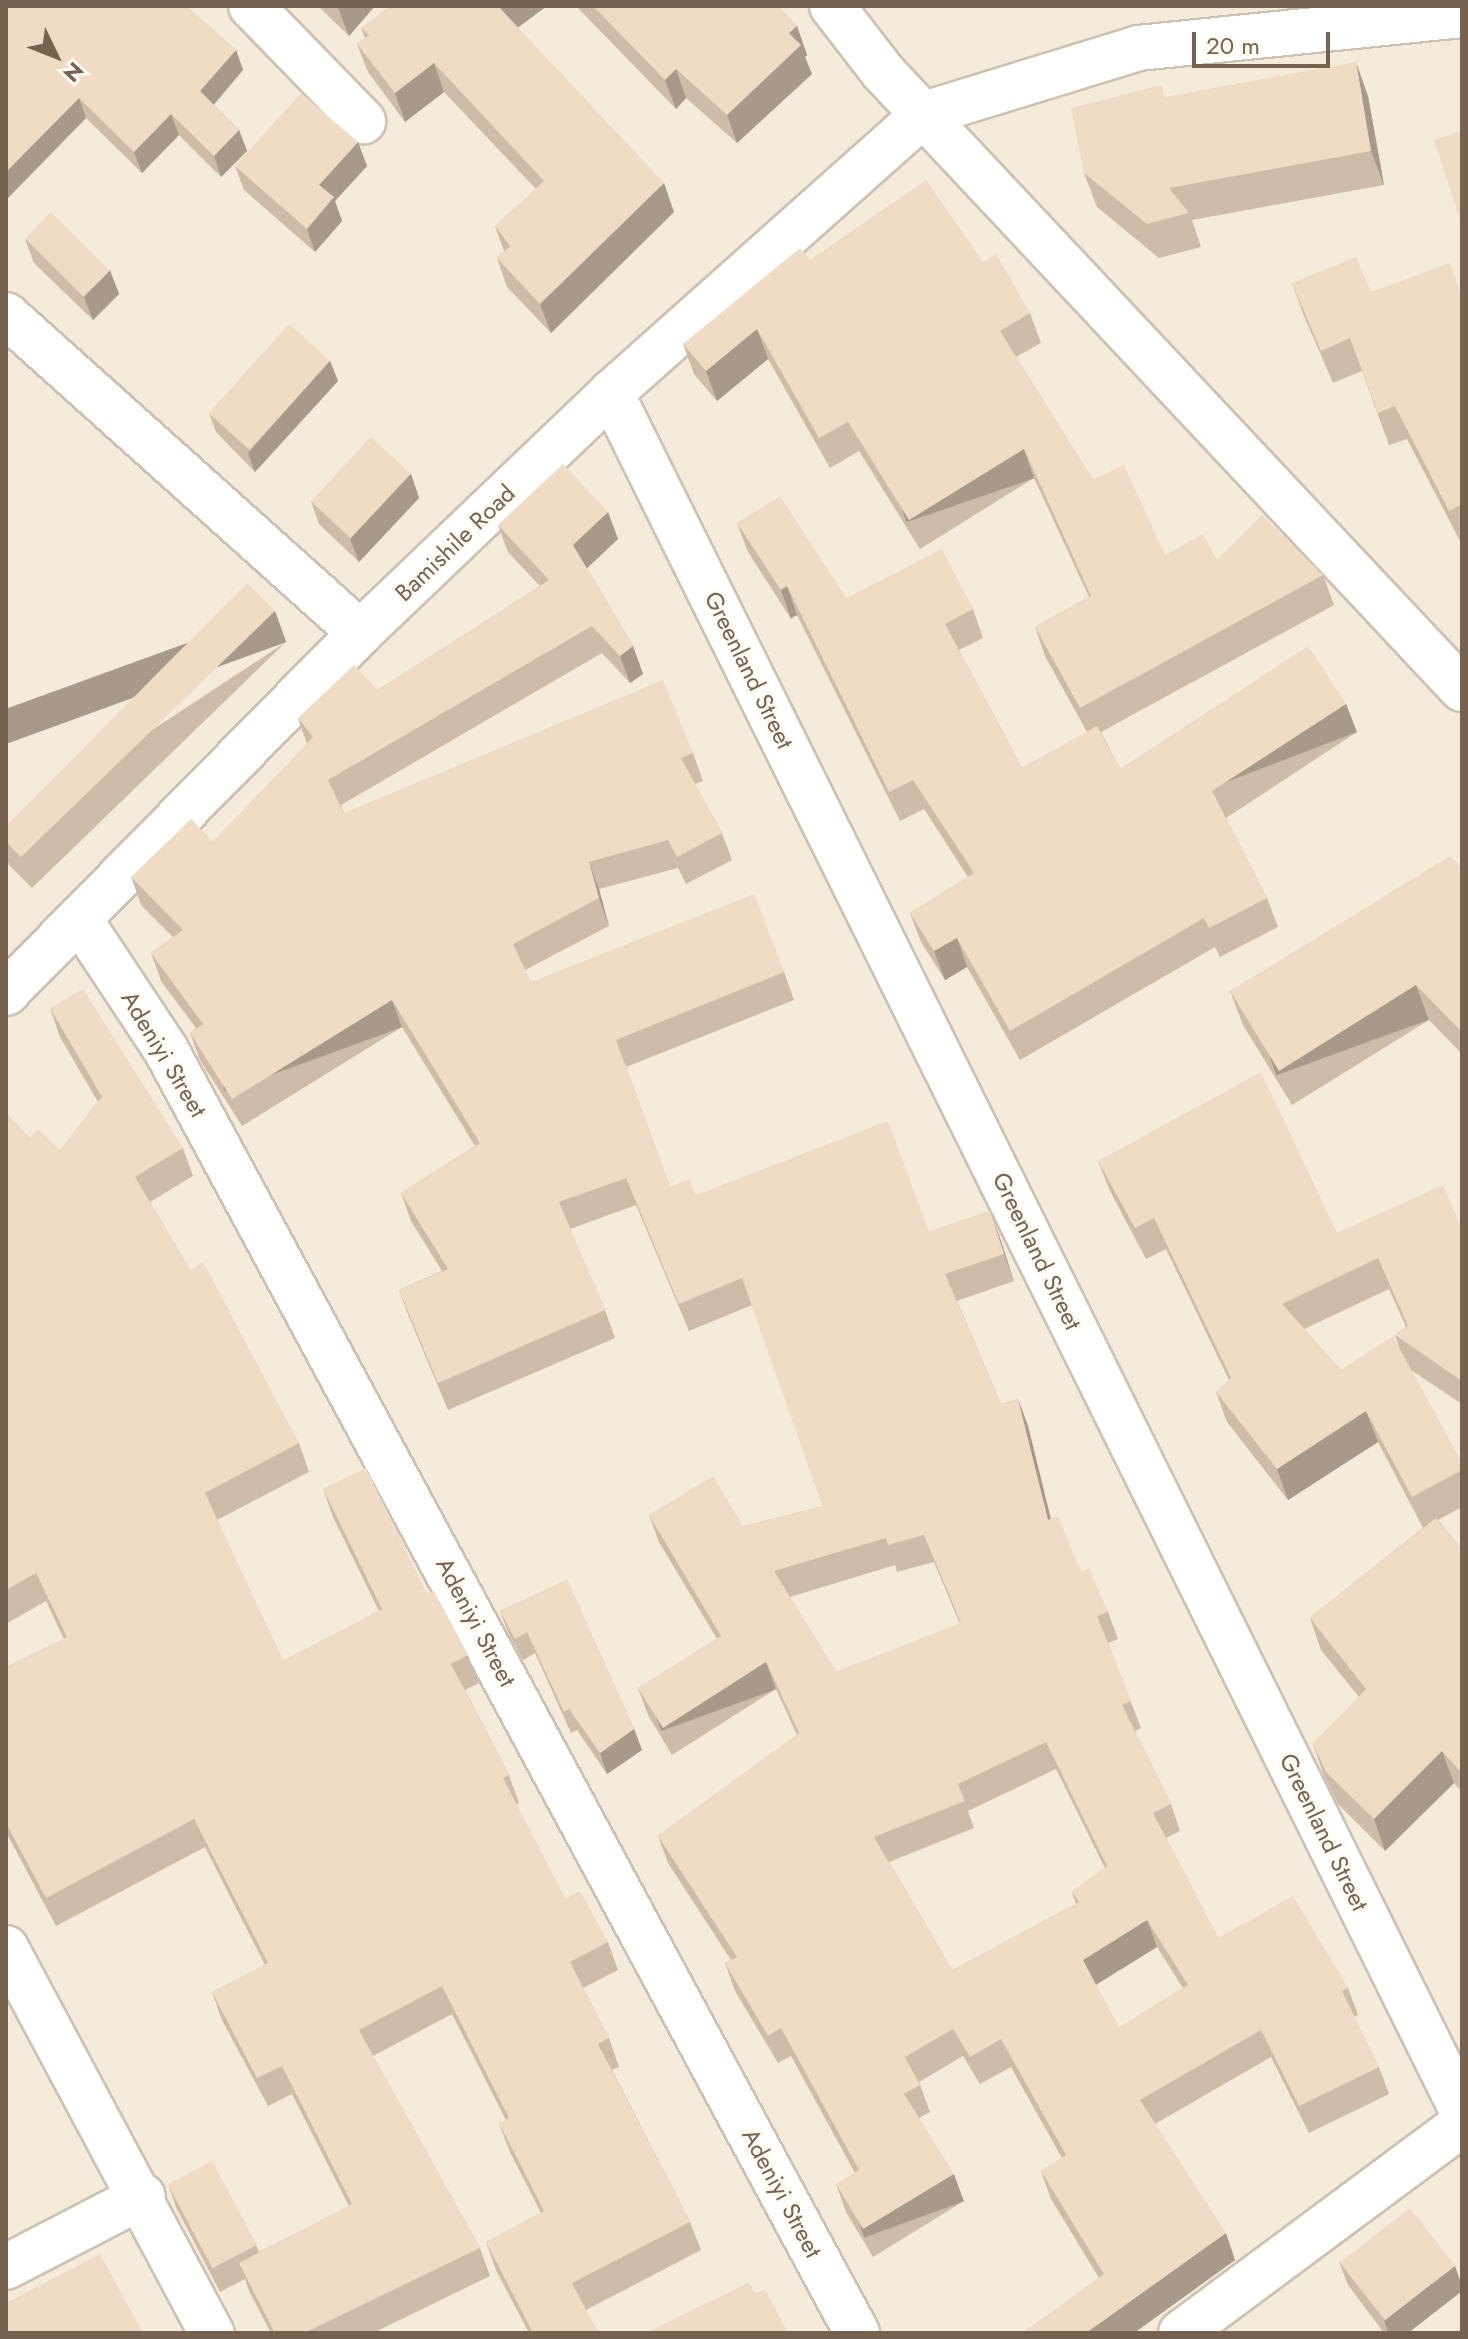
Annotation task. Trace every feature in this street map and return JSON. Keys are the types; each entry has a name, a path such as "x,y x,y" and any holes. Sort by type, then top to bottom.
{"street":[{"path":"251,6 363,121"},
{"path":"832,6 924,114 1462,689"},
{"path":"924,114 1138,48 1462,15"},
{"name":"Bamishile Road","path":"6,993 360,633 611,393 924,114"},
{"path":"6,315 360,633"},
{"name":"Greenland Street","path":"611,393 1462,2110"},
{"name":"Adeniyi Street","path":"80,920 166,1050 857,2333"},
{"path":"6,1948 143,2196 212,2333"},
{"path":"1181,2333 1462,2124"},
{"path":"6,2267 143,2196"}],"shaded area":[{"path":"6,6 1462,6 1462,2333 6,2333"}],"building":[{"path":"6,6 186,6 236,50 200,91 239,130 214,156 171,114 134,152 79,98 6,172"},
{"path":"390,6 498,6 664,183 540,304 497,258 510,246 495,226 544,181 434,63 395,93 357,44 369,35 361,28"},
{"path":"593,6 778,6 797,26 789,33 801,45 727,115 676,69 665,80"},
{"path":"1356,62 1371,151 1169,188 1189,213 1147,224 1084,173 1071,108 1161,85 1164,97"},
{"path":"301,93 358,142 319,185 334,197 307,229 235,166"},
{"path":"1462,131 1462,226 1434,140"},
{"path":"926,180 983,262 996,254 1030,313 1000,331 1093,480 1124,465 1165,555 1203,534 1217,560 1262,515 1323,575 1080,708 1035,627 1091,596 1024,449 909,520 848,422 819,438 757,329 706,371 683,344 800,248 810,260"},
{"path":"51,212 110,271 84,297 25,238"},
{"path":"1356,257 1371,292 1450,263 1462,297 1462,504 1449,511 1395,406 1378,413 1350,338 1321,351 1292,283"},
{"path":"289,324 330,361 250,450 209,413"},
{"path":"371,437 410,474 350,538 311,501"},
{"path":"563,464 608,512 573,545 633,646 620,656 592,626 328,780 344,813 663,680 693,753 681,758 722,833 677,857 668,840 589,862 599,898 513,944 531,982 754,894 784,972 616,1040 670,1187 689,1179 696,1195 888,1121 929,1232 990,1211 1004,1254 945,1274 1001,1404 1018,1399 1048,1520 1058,1516 1081,1572 1089,1568 1108,1612 1097,1616 1131,1701 1122,1705 1171,1804 1153,1813 1218,1938 1293,1896 1348,1988 1342,1991 1379,2067 1299,2106 1261,2030 1140,2100 1226,2233 1086,2333 1023,2333 1104,2274 1041,2171 1066,2155 1001,2039 970,2057 953,2029 905,2057 920,2085 904,2094 954,2174 863,2229 836,2184 859,2170 781,2028 768,2036 725,1963 737,1957 658,1836 799,1733 766,1662 663,1728 638,1688 721,1636 649,1515 713,1476 743,1526 823,1506 742,1278 679,1304 626,1178 559,1202 605,1310 438,1383 399,1290 448,1269 401,1193 480,1143 392,1000 232,1099 190,1033 203,1024 151,953 183,930 131,877 191,819 213,842 313,737 298,718 354,665 378,690 549,580 498,525","holes":["924,1535 961,1623 836,1672 774,1571 886,1538 888,1545","1046,1742 1107,1866 1072,1892 1079,1902 952,1970 874,1837 965,1801 958,1784","1147,1920 1188,1985 1119,2028 1083,1960"]},
{"path":"780,496 846,598 942,549 973,609 945,624 1022,768 1097,726 1120,769 1308,646 1346,704 1212,791 1267,898 1209,928 1204,918 1010,1031 957,938 934,951 910,913 974,873 913,780 889,792 787,586 781,590 737,523"},
{"path":"247,583 275,611 21,857 6,842 6,826"},
{"path":"1450,856 1462,868 1462,1032 1416,985 1279,1071 1230,991"},
{"path":"83,989 183,1148 135,1177 190,1270 203,1262 299,1443 205,1493 283,1661 382,1609 323,1489 366,1468 427,1594 434,1591 468,1655 451,1664 509,1775 503,1778 565,1899 580,1891 608,1942 570,1962 609,2038 598,2044 690,2222 572,2283 598,2333 533,2333 486,2242 544,2211 499,2123 509,2118 442,1986 359,2030 480,2248 304,2333 275,2333 239,2263 352,2204 282,2066 257,2078 212,1992 268,1963 194,1819 46,1898 6,1823 6,1667 67,1637 36,1573 6,1590 6,1113 30,1138 38,1129 60,1150 102,1097 50,1008"},
{"path":"1261,1072 1337,1233 1443,1185 1462,1229 1462,1381 1395,1335 1408,1326 1378,1258 1282,1304 1341,1370 1393,1336 1462,1464 1462,1470 1412,1497 1366,1411 1277,1469 1216,1392 1231,1378 1154,1218 1135,1228 1098,1161"},
{"path":"1436,1518 1462,1550 1462,1773 1442,1751 1374,1819 1326,1772 1313,1744 1366,1689 1310,1618"},
{"path":"567,1580 634,1729 600,1753 569,1709 564,1712 527,1632 515,1639 500,1611"},
{"path":"212,2161 257,2245 212,2268 168,2184"},
{"path":"1410,2208 1455,2266 1385,2320 1340,2263"},
{"path":"100,2254 143,2333 6,2333 6,2303"},
{"path":"749,2282 755,2294 765,2289 788,2333 646,2333"}]}
